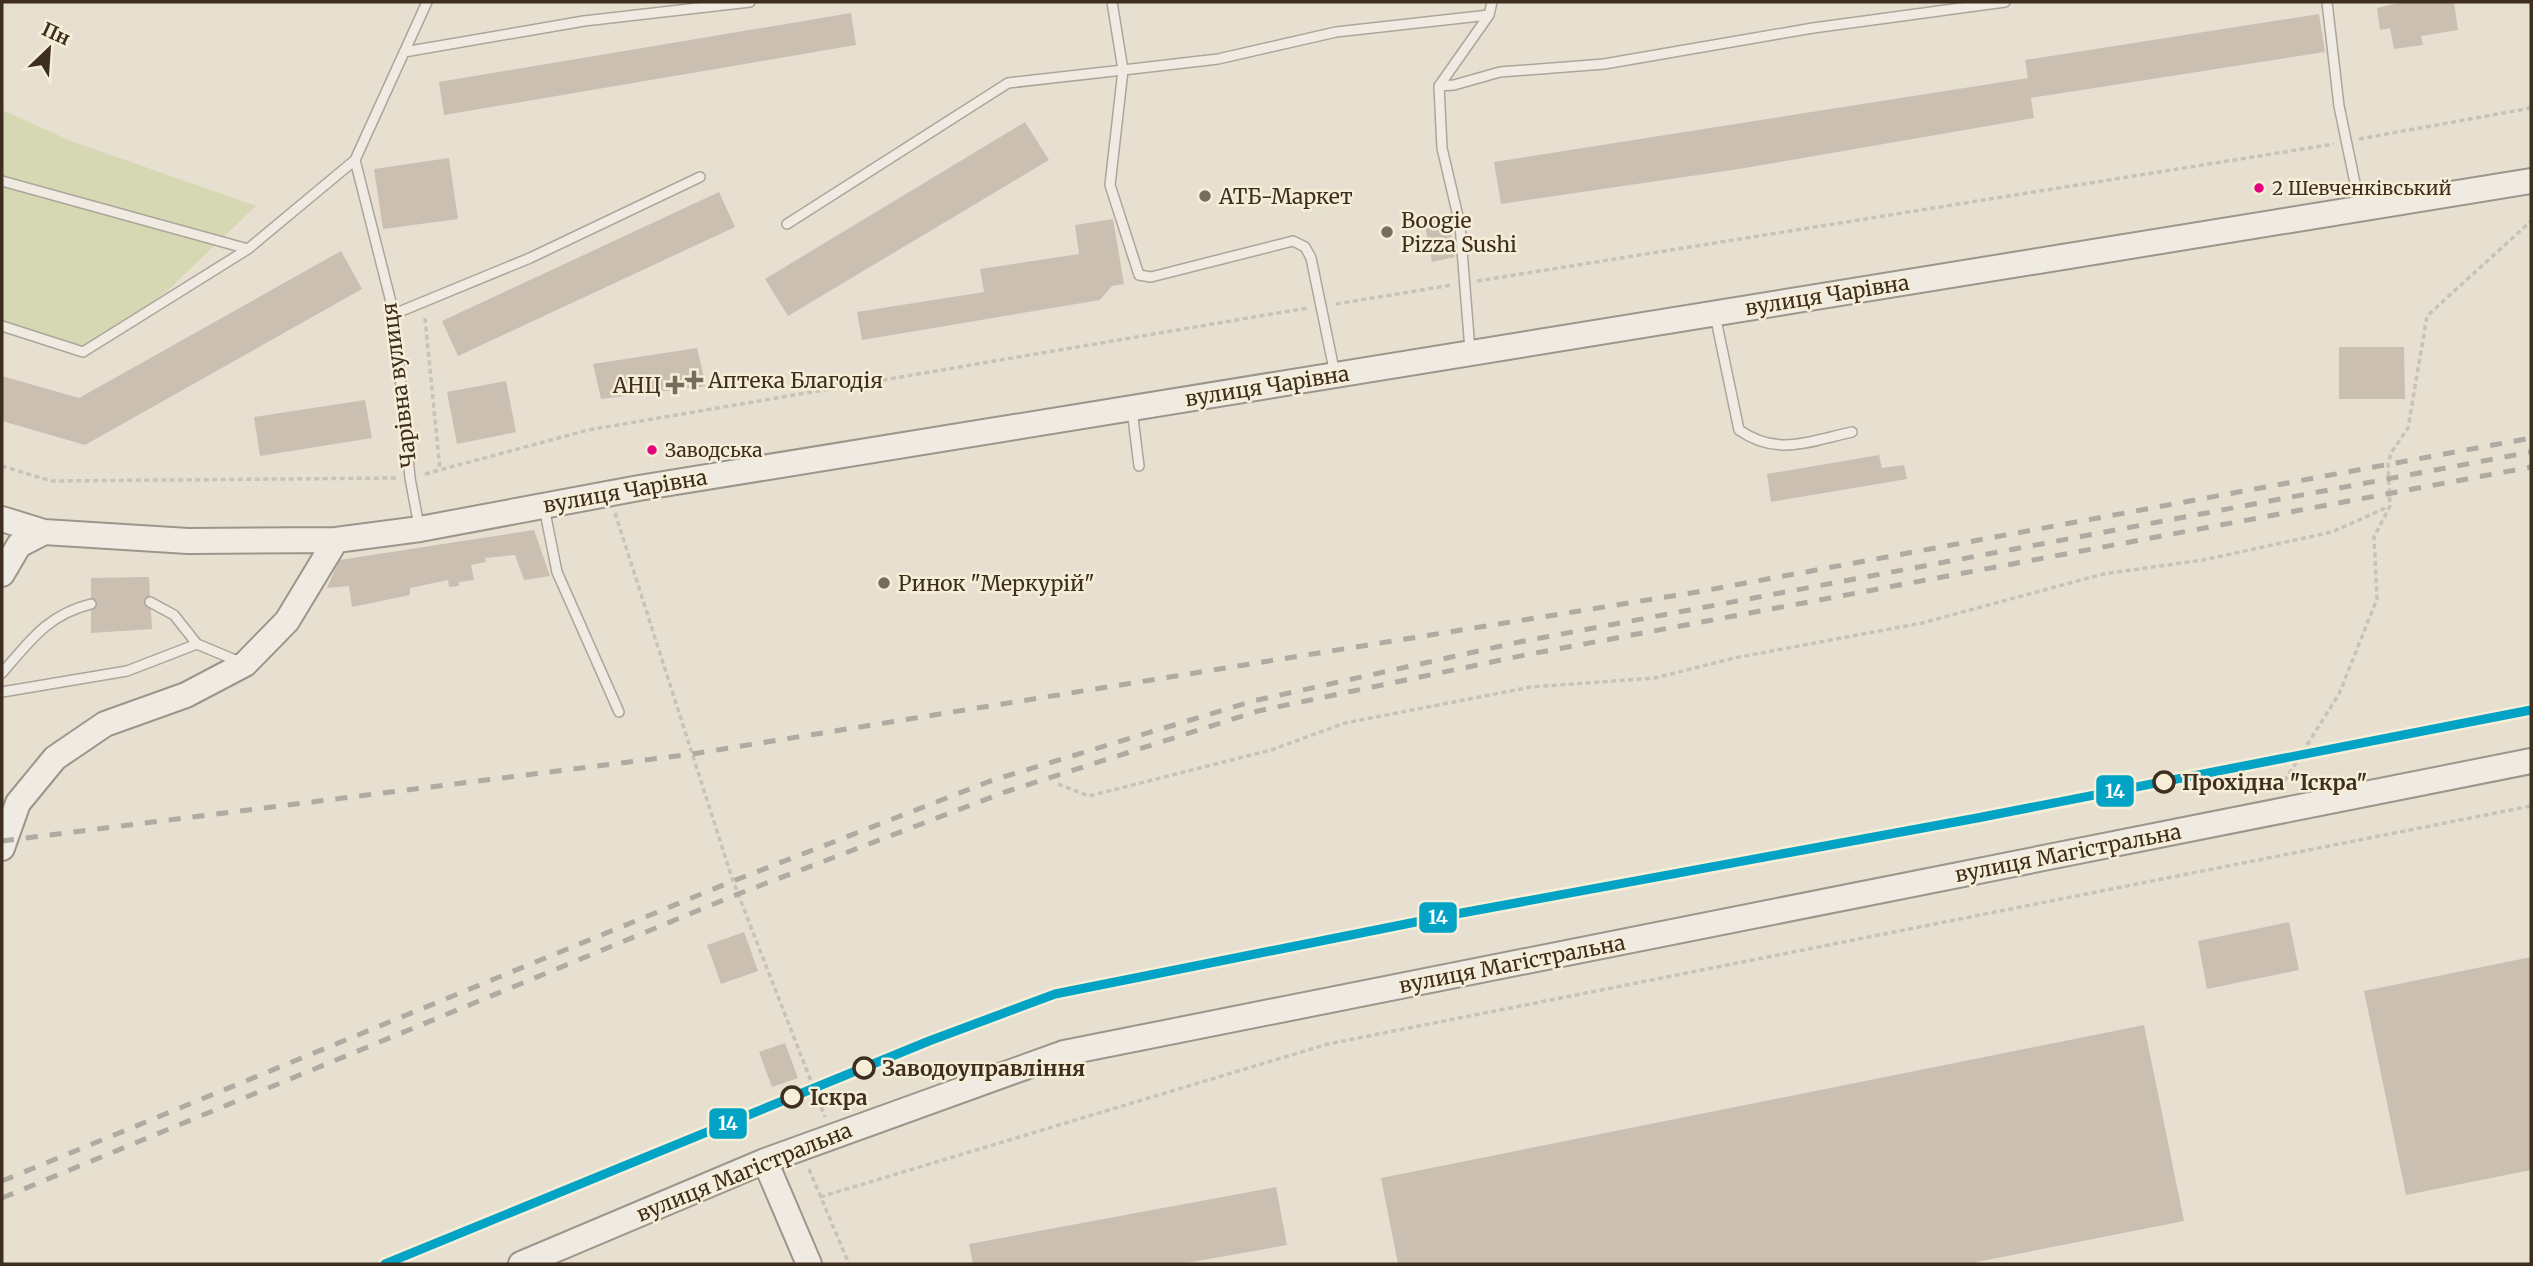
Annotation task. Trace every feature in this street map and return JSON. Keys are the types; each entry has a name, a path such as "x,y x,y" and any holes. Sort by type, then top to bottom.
{"street":[{"name":"вулиця Чарівна","path":"2,519 44,533 188,541 336,540 420,529 609,493 2531,181"},
{"path":"2,574 19,545 44,533"},
{"path":"2,848 18,803 55,758 105,724 186,695 244,664 287,621 336,540"},
{"name":"вулиця Магістральна","path":"521,1264 765,1161 1063,1053 2531,761"},
{"path":"765,1161 808,1264"}],"lane":[{"path":"2,326 83,352 248,249 355,160 427,2"},
{"path":"404,52 584,21 750,2"},
{"path":"1112,2 1123,70 1110,185 1139,275 1151,277 1293,241 1305,247 1311,258 1335,376"},
{"path":"1471,353 1460,225 1442,148 1439,86 1489,15 1492,2"},
{"path":"1439,86 1454,85 1500,72 1604,64 1813,28 2005,2"},
{"path":"2327,2 2339,106 2361,209"},
{"path":"788,224 1008,83 1218,59 1336,32 1489,15"},
{"name":"Чарівна вулиця","path":"355,160 394,314 410,478 420,529"},
{"path":"394,314 530,258 700,177"},
{"path":"2,181 248,249"},
{"path":"1715,314 1740,430 1756,442 1778,447 1852,432"},
{"path":"1131,408 1139,466"},
{"path":"543,506 557,572 619,712"},
{"path":"150,602 174,615 197,644 244,664"},
{"path":"2,673 46,624 67,610 91,604"},
{"path":"2,692 127,671 197,644"}],"path":[{"path":"2,466 51,481 410,478 588,430 1322,306 2347,142 2531,108"},
{"path":"2267,813 2291,767 2339,694 2377,599 2374,537 2390,506 2388,464 2408,428 2427,316 2531,220"},
{"path":"423,302 440,470"},
{"path":"609,493 733,881 833,1135"},
{"path":"1058,784 1089,796 1271,750 1358,720 1531,687 1655,678 1734,658 1922,623 2103,574 2203,560 2332,532 2390,506"},
{"path":"820,1197 1328,1044 2531,806"},
{"path":"800,1148 849,1264"}],"green space":[{"path":"2,110 71,141 256,206 166,292 83,352 2,324"}],"building":[{"path":"2402,2 2454,2 2458,30 2421,36 2423,45 2394,49 2390,28 2380,30 2377,8"},
{"path":"851,13 856,45 444,115 439,82"},
{"path":"2319,14 2325,52 2031,98 2034,118 1739,169 1501,204 1494,162 2028,78 2025,60"},
{"path":"1025,122 1049,160 788,316 765,279"},
{"path":"449,158 458,219 383,229 374,169"},
{"path":"719,192 735,227 458,356 442,321"},
{"path":"1448,216 1455,257 1432,262 1424,220"},
{"path":"1113,219 1124,284 1112,286 1100,300 862,340 857,312 984,292 980,269 1079,254 1075,225"},
{"path":"341,251 362,289 85,445 2,421 2,376 79,398"},
{"path":"2339,347 2404,347 2405,399 2339,399"},
{"path":"697,348 706,386 601,399 593,364"},
{"path":"506,381 516,432 457,444 447,392"},
{"path":"365,400 372,438 260,456 254,417"},
{"path":"1879,455 1882,468 1904,465 1907,479 1771,502 1767,474"},
{"path":"534,530 550,576 524,580 515,555 485,558 486,562 471,565 474,580 459,582 459,586 449,587 448,580 410,588 410,595 352,607 349,586 327,588 339,560"},
{"path":"149,577 152,629 91,633 91,578"},
{"path":"2289,922 2299,970 2207,989 2198,941"},
{"path":"744,932 758,971 721,984 707,945"},
{"path":"2531,957 2531,1170 2406,1195 2364,991"},
{"path":"2144,1025 2184,1221 1967,1264 1398,1264 1381,1178"},
{"path":"785,1043 798,1078 772,1087 759,1052"},
{"path":"1276,1187 1287,1245 1181,1264 973,1264 969,1244"}],"railway":[{"path":"2,841 692,754 1697,592 2531,438"},
{"path":"2,1181 733,881 993,780 1253,701 1519,642 2531,452"},
{"path":"2,1198 738,894 1005,792 1258,711 1525,655 2531,467"}],"transit line":[{"name":"14","path":"385,1264 929,1041 1055,994 1456,914 1977,818 2531,710"}],"place":[{"name":"2 Шевченківський","path":"2259,188"},
{"name":"АТБ-Маркет","path":"1205,196"},
{"name":"Boogie Pizza Sushi","path":"1387,232"},
{"name":"Аптека Благодія","path":"694,380"},
{"name":"АНЦ","path":"675,385"},
{"name":"Заводська","path":"652,450"},
{"name":"Ринок \"Меркурій\"","path":"884,583"},
{"name":"Прохідна \"Іскра\"","path":"2164,782"},
{"name":"Заводоуправління","path":"864,1068"},
{"name":"Іскра","path":"792,1097"}]}
